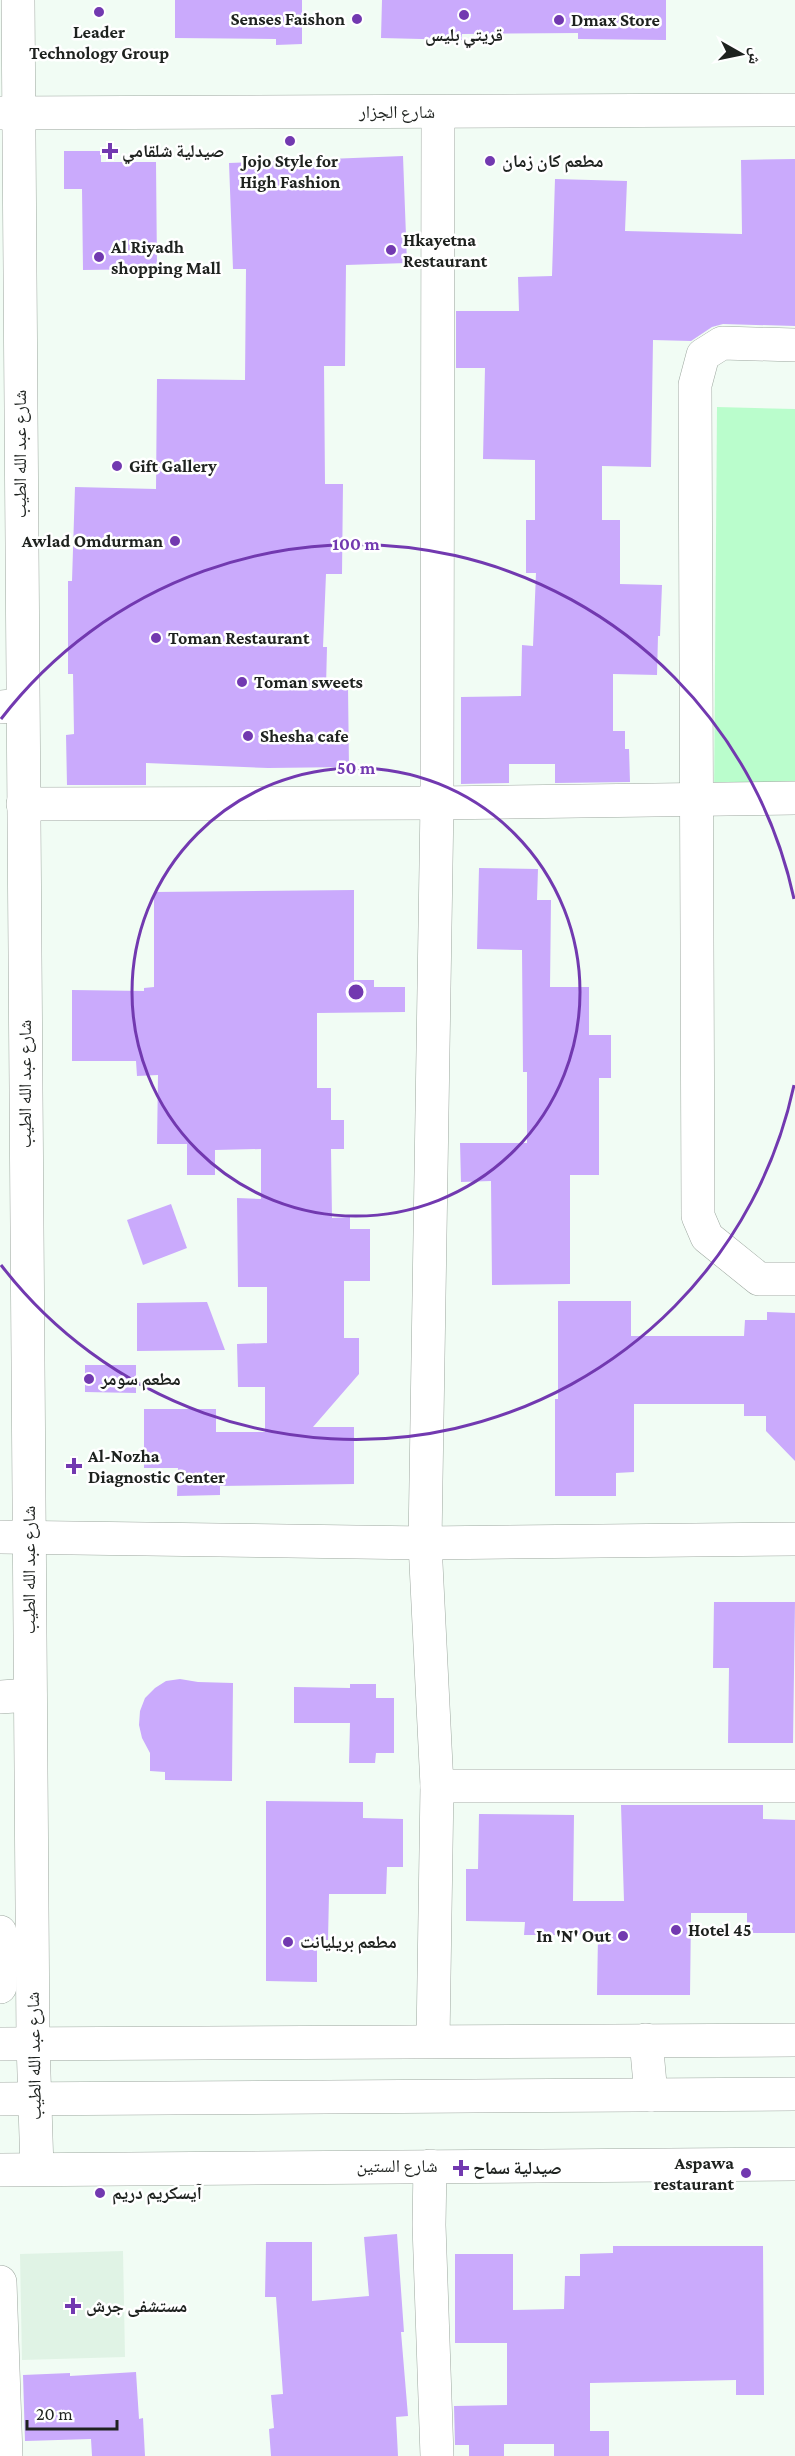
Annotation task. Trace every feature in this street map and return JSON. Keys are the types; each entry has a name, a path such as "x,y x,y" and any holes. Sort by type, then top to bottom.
{"street":[{"name":"شارع عبد الله الطيب","path":"18,0 10,113 9,191 11,706 23,804 14,1537 15,1696 33,2042 37,2169"},
{"name":"شارع الجزار","path":"10,113 795,110"},
{"path":"433,2041 437,1786 425,1543 437,803 438,112"},
{"path":"795,345 722,343 703,355 695,385 698,1216 707,1237 759,1279 795,1279"},
{"path":"23,804 437,803 795,798"},
{"path":"14,1537 425,1543 795,1539"},
{"path":"437,1786 795,1786"},
{"name":"شارع عبد الله الطيب","path":"0,1932 0,1987"},
{"path":"646,2040 651,2095"},
{"path":"0,2044 33,2042 795,2040"},
{"path":"0,2099 795,2094"},
{"name":"شارع الستين","path":"0,2170 795,2164"},
{"path":"430,2166 429,2225 437,2456"},
{"path":"0,2282 6,2456"}],"shaded area":[{"name":"مستشفى جرش","path":"123,2251 125,2357 22,2360 20,2254"}],"green space":[{"path":"717,407 795,409 795,803 714,803"}],"building":[{"path":"175,0 302,0 302,44 276,45 276,39 175,38"},
{"path":"382,0 666,0 666,40 578,39 578,33 462,34 462,40 381,38"},
{"path":"64,151 101,151 101,162 156,162 157,269 83,270 82,189 64,189"},
{"path":"403,156 407,263 346,265 345,366 324,366 325,484 343,484 342,574 326,574 323,647 327,647 326,687 348,687 349,767 268,768 146,763 146,785 67,785 66,735 74,734 73,674 68,674 68,581 72,581 75,487 156,489 157,379 245,380 246,269 233,269 229,163"},
{"path":"795,159 795,326 723,324 712,327 691,341 653,340 651,467 602,466 602,520 620,520 620,584 662,585 657,675 613,674 613,731 625,731 625,749 629,749 630,782 555,783 555,764 509,764 509,783 461,784 461,697 521,696 522,645 533,646 536,573 526,573 526,520 535,520 535,460 483,459 485,368 456,368 456,311 519,311 518,277 552,276 555,179 627,181 625,231 742,234 741,160"},
{"path":"479,868 538,869 537,900 551,900 550,987 589,987 589,1035 611,1035 611,1078 599,1078 599,1175 570,1175 570,1284 492,1285 491,1181 461,1182 460,1143 527,1143 527,1072 523,1072 522,950 477,949"},
{"path":"354,890 354,980 374,980 374,987 405,987 405,1012 317,1013 317,1088 331,1088 331,1120 344,1120 344,1149 331,1149 332,1218 350,1217 350,1229 370,1229 370,1281 344,1281 344,1338 359,1338 359,1374 313,1427 354,1427 354,1484 220,1486 220,1495 177,1496 178,1468 144,1468 144,1409 216,1409 216,1432 265,1432 265,1387 238,1387 237,1344 267,1343 267,1287 238,1287 237,1198 261,1199 261,1149 215,1150 215,1175 187,1175 187,1144 157,1144 158,1075 137,1076 136,1061 72,1061 72,990 144,991 144,988 154,987 154,892"},
{"path":"171,1204 187,1248 143,1265 127,1220"},
{"path":"558,1301 631,1301 631,1336 744,1336 745,1320 767,1320 767,1312 795,1313 795,1461 766,1431 766,1416 744,1416 744,1404 634,1404 634,1472 616,1473 616,1496 555,1496"},
{"path":"207,1302 225,1350 137,1351 137,1303"},
{"path":"85,1365 136,1365 136,1393 85,1392"},
{"path":"714,1602 795,1602 793,1743 728,1743 729,1668 713,1668"},
{"path":"180,1679 233,1683 232,1781 165,1780 165,1772 150,1771 150,1753 142,1738 139,1725 140,1711 145,1698 155,1688 166,1681"},
{"path":"350,1684 376,1684 376,1698 394,1698 394,1753 376,1753 375,1763 349,1763 350,1723 294,1723 294,1687 350,1688"},
{"path":"266,1801 363,1802 363,1818 403,1819 403,1867 387,1867 386,1894 329,1894 328,1940 317,1940 317,1982 266,1981"},
{"path":"621,1805 763,1805 763,1819 795,1820 795,1933 747,1933 747,1913 691,1913 690,1995 597,1995 598,1935 524,1935 525,1922 466,1921 466,1869 478,1869 479,1814 574,1815 573,1901 624,1901"},
{"path":"397,2234 404,2332 401,2332 408,2416 396,2417 398,2456 271,2456 269,2429 274,2428 271,2395 283,2394 276,2297 265,2297 266,2242 312,2242 312,2301 369,2296 364,2237"},
{"path":"613,2246 763,2246 764,2395 736,2395 736,2380 590,2383 590,2431 609,2431 609,2456 554,2456 554,2444 504,2444 504,2456 469,2456 469,2445 455,2445 454,2406 507,2405 507,2343 455,2343 455,2254 513,2254 513,2310 564,2309 565,2276 580,2276 580,2254 613,2253"},
{"path":"136,2372 139,2419 143,2418 145,2456 92,2456 91,2439 25,2441 23,2375 70,2373 70,2376"}],"place":[{"name":"Leader Technology Group","path":"99,12"},
{"name":"قريتي بليس","path":"464,15"},
{"name":"Senses Faishon","path":"357,19"},
{"name":"Dmax Store","path":"559,20"},
{"name":"Jojo Style for High Fashion","path":"290,141"},
{"name":"صيدلية شلقامي","path":"110,151"},
{"name":"مطعم كان زمان","path":"490,161"},
{"name":"Hkayetna Restaurant","path":"391,250"},
{"name":"Al Riyadh shopping Mall","path":"99,257"},
{"name":"Gift Gallery","path":"117,466"},
{"name":"Awlad Omdurman","path":"175,541"},
{"name":"Toman Restaurant","path":"156,638"},
{"name":"Toman sweets","path":"242,682"},
{"name":"Shesha cafe","path":"248,736"},
{"name":"مطعم سومر","path":"89,1379"},
{"name":"Al-Nozha Diagnostic Center","path":"74,1466"},
{"name":"Hotel 45","path":"676,1930"},
{"name":"In 'N' Out","path":"623,1936"},
{"name":"مطعم بريليانت","path":"288,1942"},
{"name":"صيدلية سماح","path":"461,2168"},
{"name":"Aspawa restaurant","path":"746,2173"},
{"name":"آيسكريم دريم","path":"100,2193"},
{"name":"مستشفى جرش","path":"73,2306"}]}
